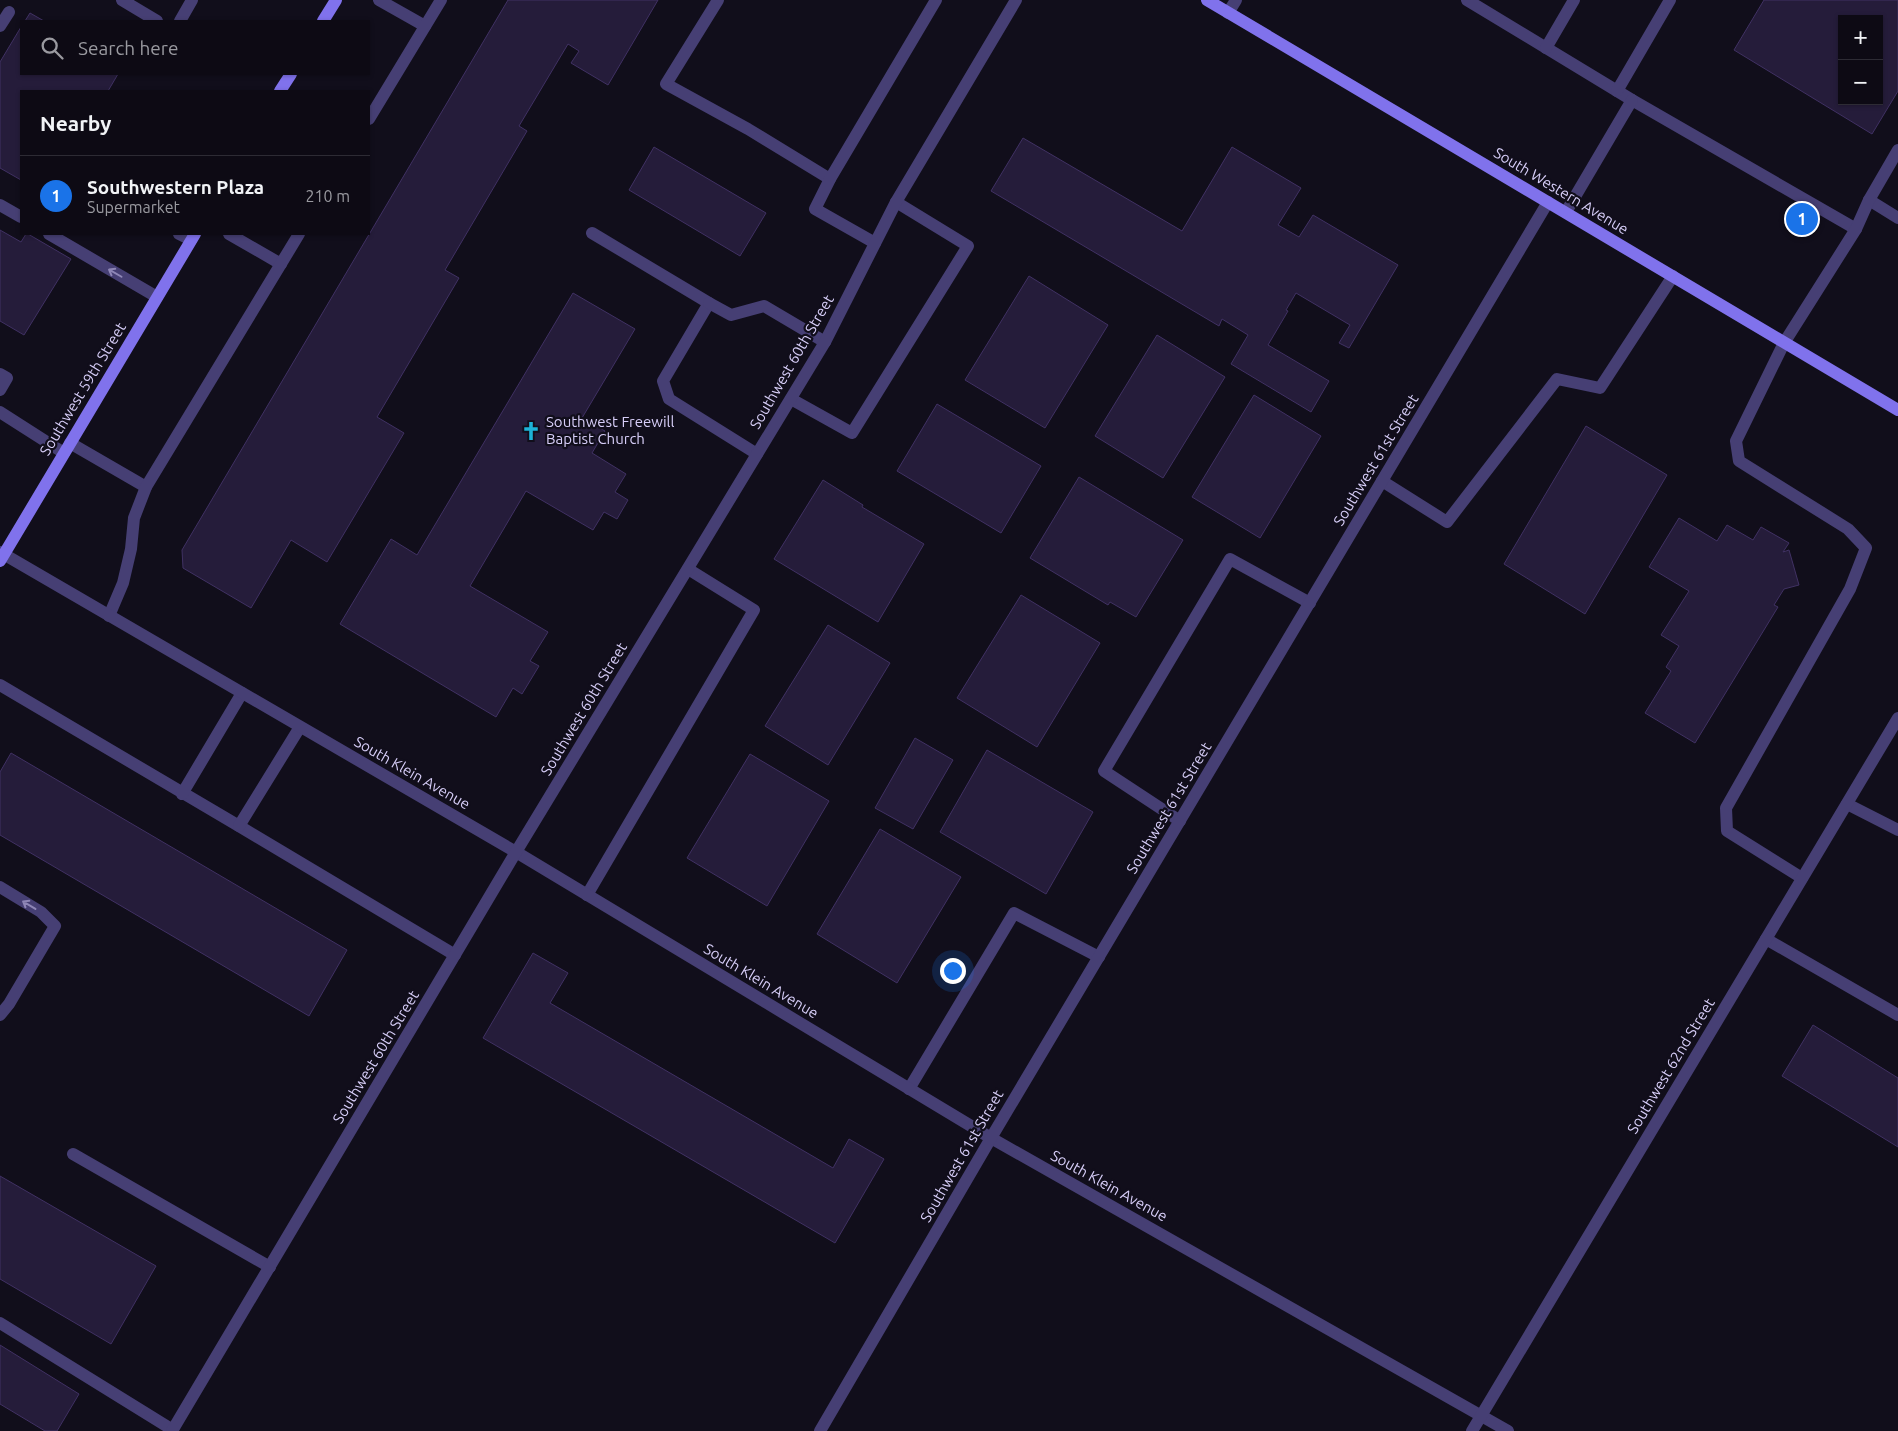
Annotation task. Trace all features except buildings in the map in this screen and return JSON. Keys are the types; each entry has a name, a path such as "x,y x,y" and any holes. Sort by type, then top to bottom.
{"main road":[{"path":"324,20 336,0"},
{"name":"South Western Avenue","path":"1207,0 1898,410"},
{"path":"281,90 290,75"},
{"name":"Southwest 59th Street","path":"1,556 193,237"}],"street":[{"path":"122,0 155,20"},
{"path":"181,20 192,0"},
{"path":"378,0 425,26"},
{"path":"370,117 440,0"},
{"path":"718,0 666,84 748,129 830,179"},
{"path":"875,243 815,209 830,179 936,0"},
{"name":"Southwest 60th Street","path":"172,1430 516,852 825,342 896,202 1016,0"},
{"path":"1228,13 1236,0"},
{"path":"1546,48 1574,0"},
{"path":"1617,91 1670,0"},
{"path":"1469,1 1632,100 1856,230"},
{"path":"0,26 9,12"},
{"path":"1566,212 1632,100"},
{"path":"1802,878 1727,831 1726,808 1850,589 1866,548 1848,530 1739,460 1736,441 1784,343 1856,230 1869,200 1898,150"},
{"path":"1869,200 1898,218"},
{"path":"791,399 852,433 968,246 896,202"},
{"name":"Southwest 61st Street","path":"820,1431 991,1138 1548,202"},
{"path":"0,204 20,216"},
{"path":"592,233 708,304 731,315 764,306 825,342"},
{"path":"51,235 157,297"},
{"path":"231,235 281,264"},
{"path":"109,616 124,582 131,549 134,518 146,487 298,235"},
{"path":"1382,481 1447,522 1556,379 1600,388 1673,276"},
{"path":"708,304 663,382 669,399 757,454"},
{"path":"0,374 7,378 0,390"},
{"path":"0,412 146,487"},
{"name":"South Klein Avenue","path":"1,556 109,616 516,852 991,1138 1508,1431"},
{"path":"1180,821 1104,771 1230,559 1310,603"},
{"path":"587,895 754,610 688,569"},
{"path":"0,685 455,955"},
{"path":"182,794 242,694"},
{"name":"Southwest 62nd Street","path":"1472,1431 1898,718"},
{"path":"239,826 300,727"},
{"path":"1847,804 1898,830"},
{"path":"0,887 40,912 56,926 9,1004 0,1015"},
{"path":"909,1089 1014,913 1099,957"},
{"path":"1766,939 1898,1014"},
{"path":"73,1154 270,1267"},
{"path":"0,1323 172,1430"}],"place":[{"name":"Southwestern Plaza","path":"1802,219"},
{"name":"Southwest Freewill Baptist Church","path":"531,431"}]}
